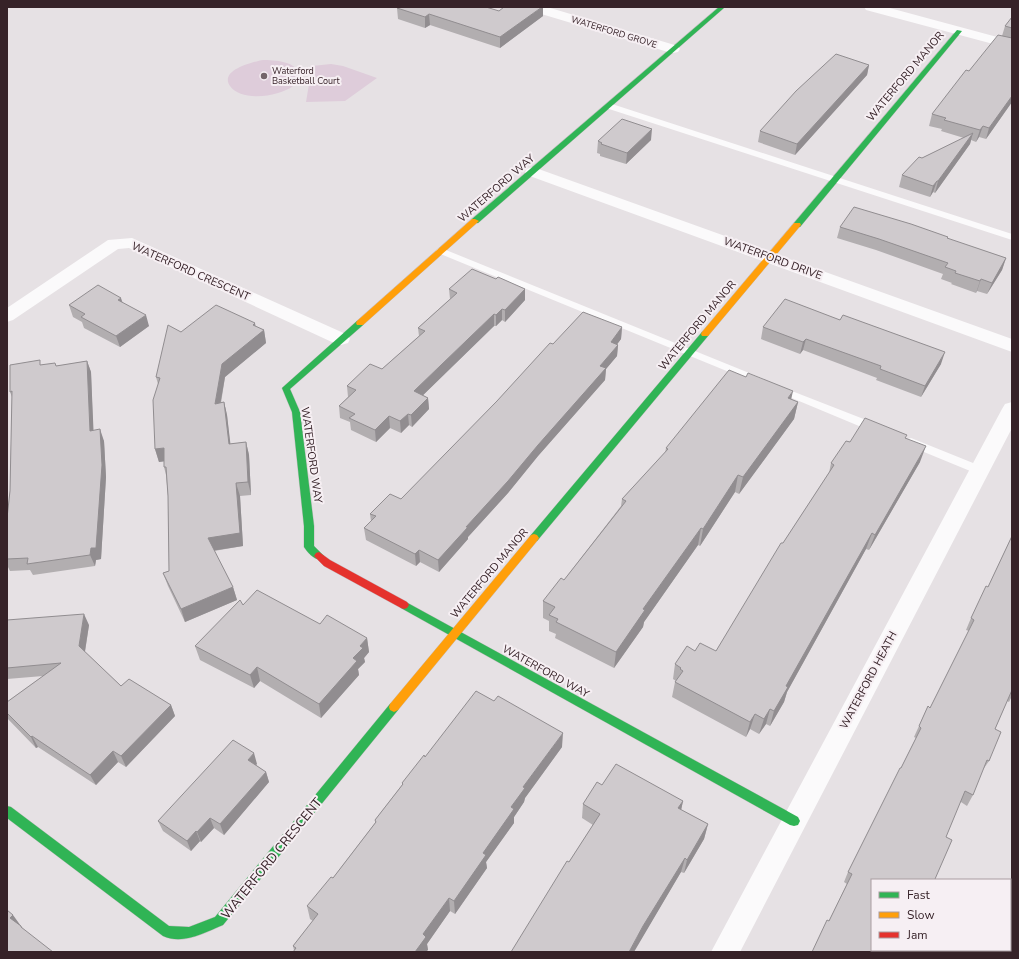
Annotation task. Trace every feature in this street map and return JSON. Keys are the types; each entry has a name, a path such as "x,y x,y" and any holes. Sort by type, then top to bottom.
{"street":[{"name":"WATERFORD GROVE","path":"533,7 673,49"},
{"name":"WATERFORD WAY","path":"722,7 286,388 296,412 309,526 308,547 327,563 794,821"},
{"path":"871,7 1012,45"},
{"name":"WATERFORD MANOR","path":"454,634 959,31"},
{"name":"WATERFORD DRIVE","path":"533,172 1012,346"},
{"name":"WATERFORD CRESCENT","path":"7,316 114,244 132,243 341,339"},
{"name":"WATERFORD HEATH","path":"725,952 1012,408"},
{"name":"WATERFORD CRESCENT","path":"7,811 167,932 189,933 219,921 454,634"}],"lane":[{"path":"609,106 1012,237"},
{"path":"441,251 885,432"},
{"path":"899,438 979,470"}],"shaded area":[{"name":"Waterford Basketball Court","path":"263,60 285,62 295,67 299,76 297,82 287,90 260,96 243,94 235,91 230,86 228,80 229,75 233,71 245,65"},
{"path":"331,64 343,66 377,78 345,101 306,102 312,66"}],"building":[{"path":"486,7 499,11 504,7 542,7 500,37 429,14 425,17 397,8"},
{"path":"1012,17 1012,28 1005,26"},
{"path":"998,35 1012,38 1012,96 989,128 983,126 980,130 944,120 946,118 932,114 966,70 969,71"},
{"path":"836,54 869,65 797,144 760,131 796,91"},
{"path":"622,119 652,129 627,153 601,144 602,143 598,141"},
{"path":"973,133 933,186 902,175 919,157 922,158"},
{"path":"854,207 911,224 1006,258 992,283 981,279 980,281 955,273 956,271 945,267 948,263 840,227"},
{"path":"472,269 496,279 498,277 525,289 505,310 502,309 496,315 494,314 414,391 428,398 411,415 408,414 400,421 389,416 375,430 349,418 355,414 339,406 356,390 347,386 370,364 382,369 425,331 418,328 457,293 449,289"},
{"path":"98,285 121,298 118,300 146,315 116,336 81,317 85,314 69,305"},
{"path":"785,299 840,320 843,315 945,352 925,386 880,369 881,366 806,339 803,342 763,327"},
{"path":"216,305 255,323 253,325 264,330 222,364 215,404 224,402 229,444 246,442 248,482 236,483 240,533 208,538 233,587 181,609 163,573 169,571 168,496 166,467 164,467 164,448 155,449 153,400 160,378 156,377 168,325 181,332"},
{"path":"583,312 622,327 611,342 618,345 600,366 606,368 438,560 419,550 415,554 364,528 376,516 370,514 390,494 401,499 497,401 550,343 553,344"},
{"path":"40,360 40,365 55,363 56,366 87,361 90,431 100,429 102,465 96,548 91,548 90,555 27,564 28,558 7,559 7,518 10,491 12,391 10,392 10,365"},
{"path":"729,370 746,377 748,373 793,391 788,398 798,402 743,477 738,475 703,529 701,528 643,609 645,610 616,652 556,622 558,619 549,615 555,607 543,601 561,578 564,580 626,501 622,499 668,449 666,448"},
{"path":"865,418 907,435 905,438 926,446 875,535 872,533 786,686 788,687 774,711 770,709 764,719 755,714 750,722 675,682 683,671 675,664 687,646 695,651 700,643 716,651 781,543 783,543 834,465 831,463 846,441 850,442"},
{"path":"1012,536 1012,690 995,729 1001,732 989,761 987,760 973,795 965,791 946,837 952,840 935,879 871,879 871,951 897,952 812,952 827,920 829,921 852,874 848,872 921,728 919,726 928,706 930,708 974,620 971,618 986,586 988,587"},
{"path":"257,590 320,624 327,615 367,638 360,646 363,648 353,658 357,661 319,704 257,667 250,675 195,646 240,600 243,605"},
{"path":"84,614 79,646 121,686 129,679 171,705 121,756 113,751 90,775 32,736 31,737 7,713 7,702 61,663 7,668 7,620"},
{"path":"476,691 494,701 498,696 563,733 523,787 525,788 511,807 514,809 483,853 486,855 454,901 449,898 423,934 426,937 415,952 293,952 296,948 293,946 318,914 307,906 331,877 333,878 376,822 375,820 403,784 402,783 424,755 425,757"},
{"path":"233,740 254,753 248,760 266,772 220,824 210,818 187,841 158,821"},
{"path":"616,764 683,801 678,808 708,824 687,860 685,858 643,926 629,952 511,952 567,861 569,862 600,814 583,804 597,782 602,785"},
{"path":"7,910 13,915 10,918 53,952 7,952"}],"traffic: fast":[{"path":"475,221 722,7"},
{"path":"797,225 959,31"},
{"path":"319,556 309,547 309,526 296,412 286,388 360,323"},
{"path":"534,538 705,334"},
{"path":"404,605 794,821"},
{"path":"7,811 167,932 189,933 219,921 394,707"}],"traffic: slow":[{"path":"360,323 475,221"},
{"path":"705,334 797,225"},
{"path":"394,707 534,538"}],"traffic: jam":[{"path":"319,556 327,563 404,605"}],"place":[{"name":"Waterford Basketball Court","path":"264,76"}]}
